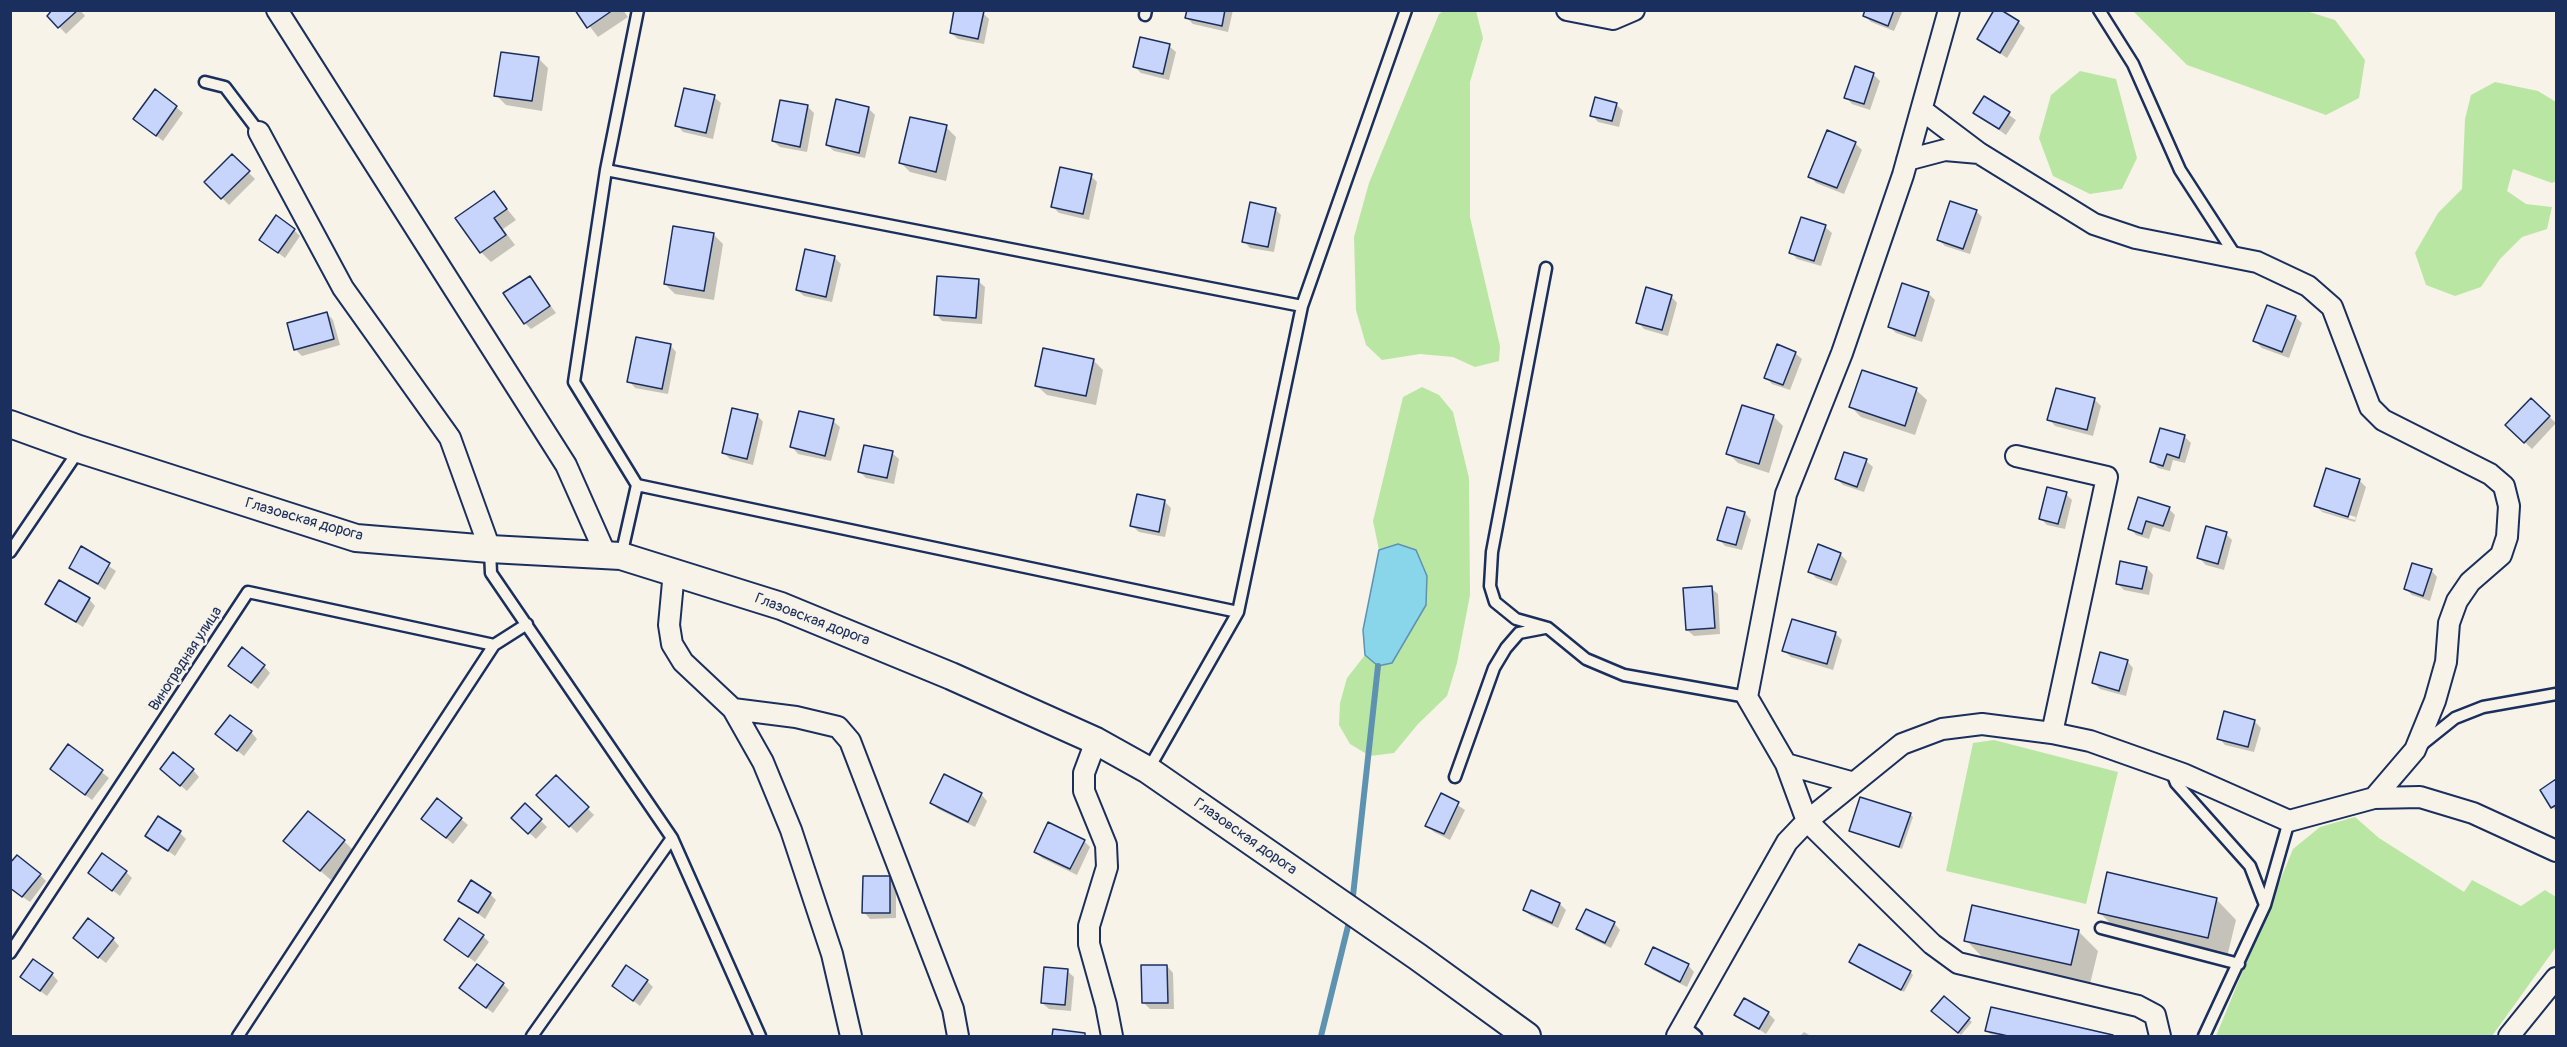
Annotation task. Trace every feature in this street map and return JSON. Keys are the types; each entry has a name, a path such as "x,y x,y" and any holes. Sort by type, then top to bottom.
{"street":[{"path":"277,10 566,465 613,555"},
{"path":"1567,10 1613,19 1634,10"},
{"path":"1948,10 1907,160 1842,353 1786,494 1747,698 1786,764 1807,821 1932,944 1958,963 2138,1006 2155,1015 2160,1036"},
{"path":"1922,110 1979,153 2094,224 2136,238 2257,262 2308,286 2332,307 2370,407 2383,420 2490,474 2504,486 2509,506 2507,537 2501,555 2470,582 2457,601 2449,623 2446,662 2435,701 2415,750 2374,798"},
{"path":"259,132 343,288 450,438 490,549"},
{"path":"1907,160 1945,150 1979,153"},
{"name":"Глазовская дорога","path":"10,424 79,449 356,538 490,549 613,555 674,571 782,606 951,676 1096,741 1148,770 1418,957 1527,1036"},
{"path":"2016,456 2107,477 2052,733"},
{"path":"674,571 669,625 672,645 683,662 734,709 762,762 791,830 832,954 851,1036"},
{"path":"734,709 796,717 838,727 850,741 952,1009 958,1036"},
{"path":"1686,1033 1766,876 1787,842 1807,821 1902,744 1942,729 1982,724 2052,733 2090,741 2171,770 2289,821 2374,798 2420,797 2473,813 2556,851"},
{"path":"1096,741 1084,773 1084,791 1106,845 1107,867 1089,926 1089,944 1112,1036"},
{"path":"1786,764 1854,783"},
{"path":"2509,1036 2556,978"}],"lane":[{"path":"638,10 606,170 574,382 637,485 1238,612"},
{"path":"1148,770 1238,612 1302,306 1406,10"},
{"path":"2099,10 2133,64 2180,170 2237,258"},
{"path":"205,82 225,87 259,132"},
{"path":"606,170 1302,306"},
{"path":"1546,268 1492,552 1490,586 1495,602 1516,619 1548,628 1586,659 1624,675 1747,698"},
{"path":"10,552 79,449"},
{"path":"613,555 637,485"},
{"path":"490,549 491,573 672,838 760,1036"},
{"name":"Виноградная улица","path":"10,953 248,592 494,645"},
{"path":"238,1036 494,645 527,624"},
{"path":"1455,777 1494,668 1506,648 1518,633 1548,628"},
{"path":"2415,750 2455,718 2482,707 2556,694"},
{"path":"2171,770 2176,783 2250,866 2265,905"},
{"path":"2204,1036 2265,905 2289,821"},
{"path":"532,1036 672,838"},
{"path":"2101,928 2239,964"}],"green space":[{"path":"1445,10 1476,11 1483,38 1470,82 1470,217 1500,346 1499,361 1475,367 1453,357 1420,354 1382,360 1366,345 1356,310 1354,237 1369,183 1439,14"},
{"path":"2303,10 2335,20 2365,60 2359,98 2326,115 2187,65 2133,11"},
{"path":"2080,71 2116,79 2137,158 2122,189 2090,194 2053,176 2039,138 2051,95"},
{"path":"2495,82 2538,91 2556,102 2556,181 2552,183 2513,169 2507,191 2526,204 2552,207 2547,229 2522,237 2500,259 2481,287 2455,296 2426,285 2415,253 2438,213 2462,189 2465,119 2471,95"},
{"path":"1422,387 1439,395 1453,412 1469,478 1470,595 1457,663 1447,696 1418,724 1394,753 1370,756 1350,744 1339,725 1340,703 1347,678 1365,655 1378,666 1392,663 1426,605 1398,544 1379,550 1373,521 1403,397"},
{"path":"1994,740 2118,772 2086,904 1946,871 1973,743"},
{"path":"2355,817 2379,838 2464,892 2472,880 2521,906 2545,890 2556,897 2556,947 2492,1036 2216,1036 2293,849 2320,827"}],"water":[{"path":"1398,544 1416,550 1427,576 1426,605 1392,663 1378,666 1365,655 1363,630 1379,550"}],"building":[{"path":"52,10 78,10 58,28 47,16"},
{"path":"575,10 613,10 587,28"},
{"path":"954,10 984,11 978,39 950,33"},
{"path":"1187,10 1225,10 1222,26 1185,18"},
{"path":"1865,10 1894,10 1888,26 1863,16"},
{"path":"1994,10 2001,10 2019,21 2000,53 1977,39"},
{"path":"1140,37 1170,44 1163,74 1133,67"},
{"path":"501,52 539,57 532,101 494,96"},
{"path":"1855,66 1874,73 1864,104 1844,98"},
{"path":"684,88 715,95 706,133 675,126"},
{"path":"155,89 177,106 156,136 133,119"},
{"path":"1984,96 2010,112 1999,129 1973,113"},
{"path":"1595,97 1617,103 1612,121 1590,116"},
{"path":"836,99 869,107 859,153 826,145"},
{"path":"780,100 808,105 800,147 772,141"},
{"path":"910,117 947,125 936,172 899,163"},
{"path":"1827,130 1856,142 1837,188 1808,177"},
{"path":"232,154 250,171 221,199 204,182"},
{"path":"1060,167 1092,174 1083,214 1051,207"},
{"path":"494,191 507,209 494,218 506,235 480,253 455,218"},
{"path":"1950,201 1977,210 1963,249 1937,240"},
{"path":"1250,202 1276,208 1268,247 1242,242"},
{"path":"276,215 295,229 278,253 259,240"},
{"path":"1801,217 1826,225 1814,261 1789,253"},
{"path":"673,226 714,233 704,291 664,284"},
{"path":"805,249 835,256 826,297 796,290"},
{"path":"530,276 550,306 524,324 503,293"},
{"path":"937,276 979,279 976,318 934,315"},
{"path":"1902,283 1929,292 1915,336 1888,327"},
{"path":"1646,287 1672,295 1662,330 1636,323"},
{"path":"2267,305 2296,316 2282,352 2253,341"},
{"path":"327,312 334,339 294,350 287,323"},
{"path":"636,337 671,344 662,389 627,382"},
{"path":"1777,344 1796,352 1783,385 1764,378"},
{"path":"1043,348 1094,359 1086,396 1035,386"},
{"path":"1862,370 1917,388 1905,426 1849,407"},
{"path":"2056,388 2095,398 2087,430 2047,420"},
{"path":"2531,398 2550,416 2524,443 2505,425"},
{"path":"1742,405 1774,415 1759,464 1726,454"},
{"path":"732,408 758,414 747,459 722,453"},
{"path":"799,411 834,419 825,456 790,447"},
{"path":"2160,428 2185,435 2179,458 2167,454 2163,466 2150,462"},
{"path":"864,445 893,451 887,478 858,472"},
{"path":"1844,452 1867,459 1857,487 1835,479"},
{"path":"2326,468 2360,479 2348,517 2314,506"},
{"path":"2047,487 2067,492 2058,524 2039,519"},
{"path":"1137,494 1165,500 1159,532 1130,526"},
{"path":"2138,497 2170,507 2163,526 2146,521 2142,534 2128,529"},
{"path":"1727,507 1745,512 1736,545 1717,540"},
{"path":"2206,526 2227,532 2218,564 2197,558"},
{"path":"1818,544 1841,553 1831,580 1808,572"},
{"path":"81,546 110,563 98,584 69,568"},
{"path":"2120,561 2147,567 2142,589 2116,584"},
{"path":"2412,563 2432,569 2423,596 2404,589"},
{"path":"59,580 90,598 76,622 45,604"},
{"path":"1712,586 1715,628 1686,630 1683,588"},
{"path":"1792,619 1836,632 1827,664 1782,651"},
{"path":"242,647 265,665 251,683 228,666"},
{"path":"2100,652 2128,660 2119,691 2092,683"},
{"path":"2224,711 2255,720 2248,747 2217,739"},
{"path":"230,715 252,731 237,751 215,734"},
{"path":"68,744 103,770 85,795 50,769"},
{"path":"173,752 194,769 180,786 160,769"},
{"path":"944,774 982,793 968,822 930,803"},
{"path":"556,775 589,807 569,827 536,795"},
{"path":"2556,779 2556,805 2551,808 2540,790"},
{"path":"1441,793 1459,802 1444,834 1425,826"},
{"path":"1860,797 1911,813 1899,847 1849,831"},
{"path":"437,798 462,818 446,838 421,819"},
{"path":"525,803 542,819 528,834 511,818"},
{"path":"308,811 345,840 320,871 283,841"},
{"path":"158,816 181,831 168,851 145,836"},
{"path":"1048,822 1085,840 1070,869 1034,852"},
{"path":"102,853 127,871 112,891 88,873"},
{"path":"17,855 41,874 22,897 10,888 10,863"},
{"path":"2107,872 2217,898 2208,938 2098,913"},
{"path":"863,876 890,876 890,913 862,913"},
{"path":"471,880 491,893 478,913 458,901"},
{"path":"1531,890 1560,903 1552,923 1523,910"},
{"path":"1972,905 2079,930 2071,965 1964,941"},
{"path":"1586,909 1615,922 1605,943 1576,929"},
{"path":"88,918 114,938 98,958 73,938"},
{"path":"459,918 484,935 468,957 444,940"},
{"path":"1859,944 1911,971 1901,990 1849,962"},
{"path":"1653,947 1689,964 1680,982 1645,964"},
{"path":"33,959 53,973 40,991 20,977"},
{"path":"477,964 504,983 486,1008 459,988"},
{"path":"626,965 648,980 633,1001 612,986"},
{"path":"1141,965 1167,965 1168,1003 1142,1003"},
{"path":"1044,967 1068,969 1065,1005 1041,1003"},
{"path":"1944,996 1970,1018 1958,1033 1931,1011"},
{"path":"1744,998 1769,1012 1759,1029 1734,1015"},
{"path":"1991,1007 2113,1036 2008,1036 1985,1031"},
{"path":"1053,1029 1085,1033 1085,1036 1052,1036"}],"waterway":[{"path":"1352,905 1378,666"},
{"path":"1321,1036 1350,918"}]}
